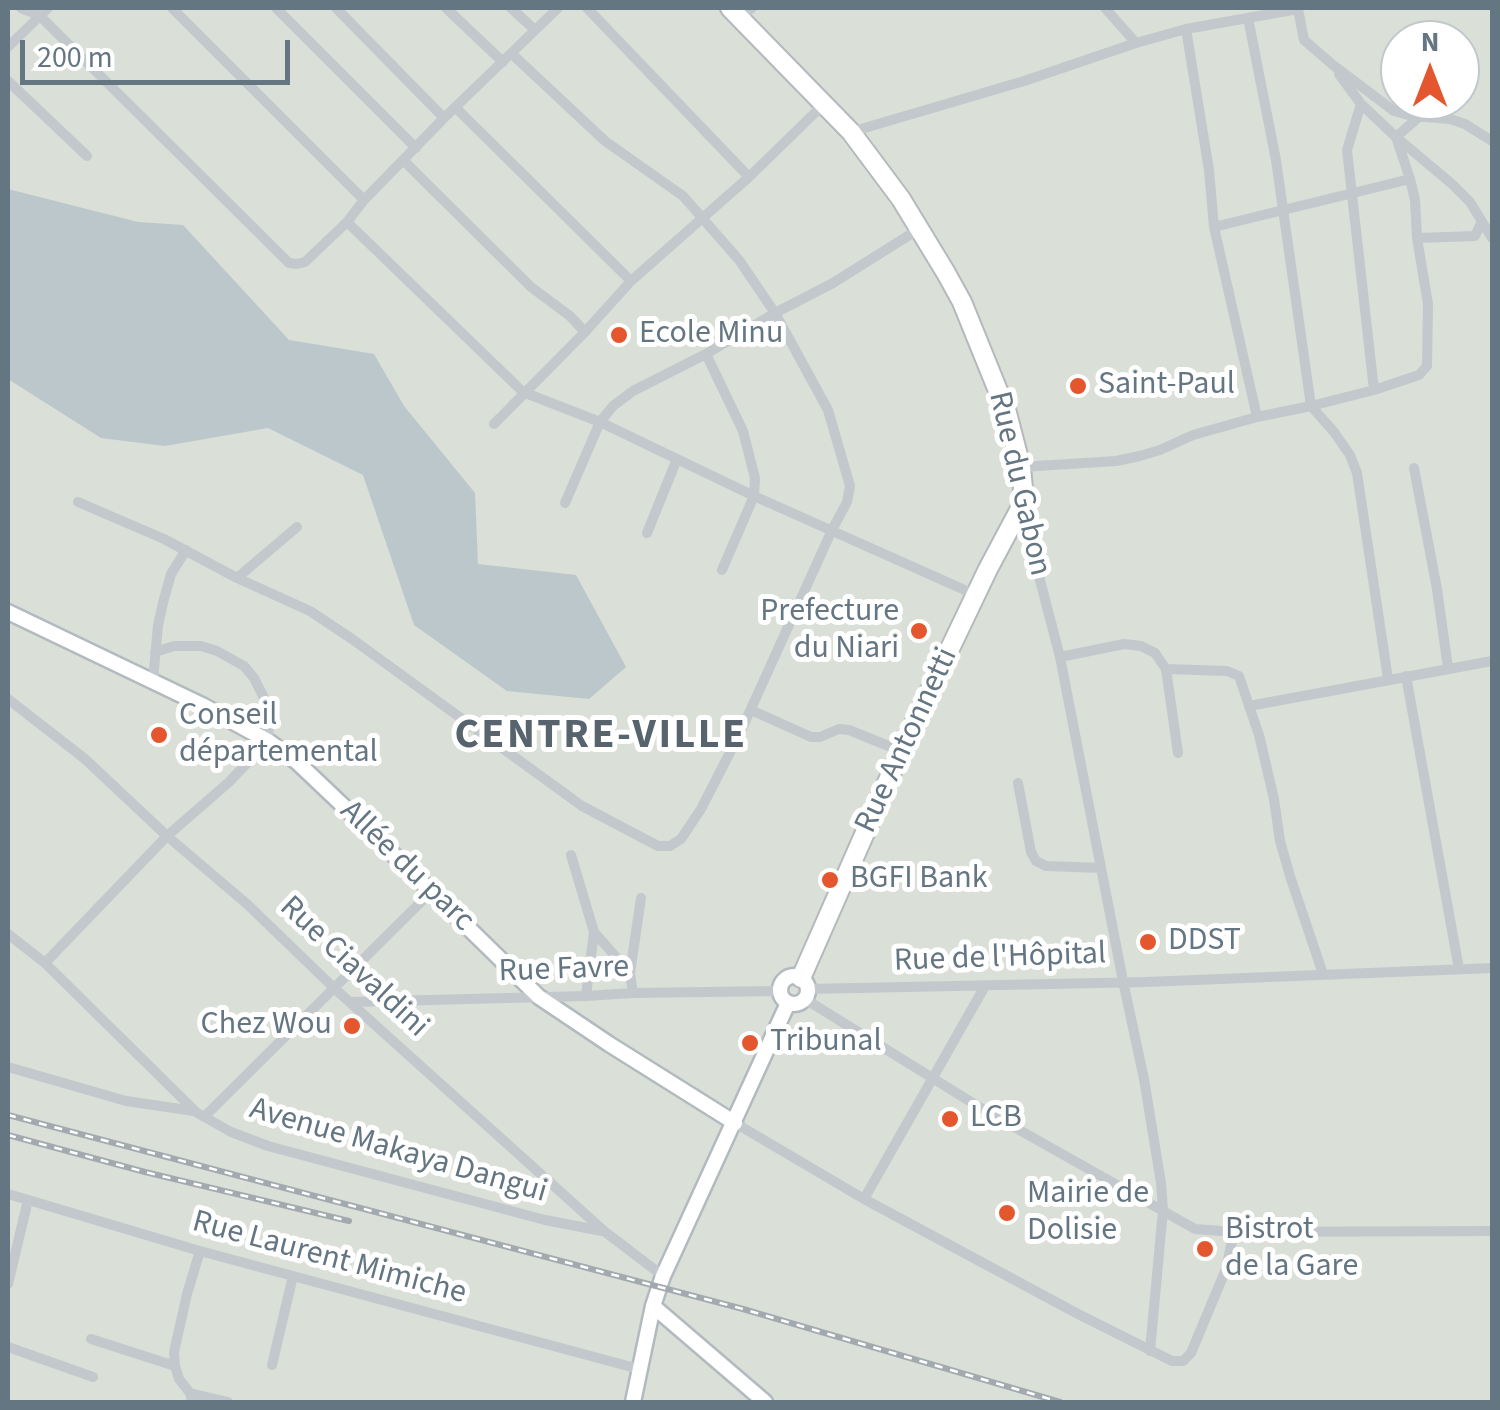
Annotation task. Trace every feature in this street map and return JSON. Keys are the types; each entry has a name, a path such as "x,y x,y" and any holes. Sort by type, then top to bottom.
{"highway":[{"name":"Rue du Gabon","path":"741,11 851,132 901,199 962,302 1007,413 1021,467 1021,507"},
{"name":"Rue Antonnetti","path":"805,988 901,751 1021,507"}],"street":[{"path":"21,8 44,11 289,263 305,262 444,118 558,8"},
{"path":"172,8 364,200"},
{"path":"276,8 416,148"},
{"path":"336,8 444,118"},
{"path":"78,502 310,611 582,806 658,846 670,846 681,839 751,710 847,502 850,486 840,447 828,410 775,313 739,260 702,216 672,187 605,141 446,8"},
{"path":"511,8 535,30"},
{"path":"586,8 749,178"},
{"path":"1104,8 1136,43"},
{"path":"851,132 1136,43 1300,8 1304,40 1380,100"},
{"path":"8,47 44,11"},
{"path":"1248,18 1268,112 1311,406 1334,432 1357,472 1388,679"},
{"path":"1186,30 1214,227 1256,416"},
{"path":"1333,65 1361,104 1470,202 1492,238"},
{"path":"8,81 87,156"},
{"path":"494,424 631,281 749,178 824,104"},
{"path":"1361,104 1347,150 1374,390"},
{"path":"455,107 631,281"},
{"path":"1396,137 1415,120"},
{"path":"1453,120 1492,141"},
{"path":"1021,467 1100,463 1140,456 1194,434 1256,416 1311,406 1419,375 1427,366 1428,304 1415,200 1396,137"},
{"path":"404,161 531,287 585,332"},
{"path":"1214,227 1410,179"},
{"path":"347,222 524,392 600,422 976,595"},
{"path":"1417,238 1475,236 1482,223"},
{"path":"565,503 600,422 613,406 633,391 833,283 919,229"},
{"path":"706,354 743,431 754,478 754,496 722,570"},
{"path":"647,533 677,459"},
{"path":"1414,468 1448,668"},
{"name":"Rue du Gabon","path":"1021,507 1060,657 1161,1183 1163,1210 1150,1350"},
{"path":"237,578 297,527"},
{"path":"153,680 158,625 171,574 186,550"},
{"name":"Allée du parc","path":"8,612 153,680 268,741 297,762 539,997 735,1123"},
{"path":"1060,657 1124,644 1155,653 1166,669 1178,753"},
{"path":"45,963 167,836 268,741 265,700 244,666 201,646 184,645 155,652"},
{"path":"1248,706 1492,660"},
{"path":"1166,669 1234,672 1239,676 1259,735 1290,876 1323,974"},
{"path":"1406,676 1459,969"},
{"name":"Rue Ciavaldini","path":"8,699 85,759 604,1231 663,1276"},
{"path":"751,710 811,737 848,730 901,751"},
{"path":"1018,783 1036,862 1046,866 1100,868"},
{"path":"571,855 594,932 586,996"},
{"path":"8,934 45,963 199,1114 432,891"},
{"path":"634,993 630,973 641,898"},
{"path":"594,932 630,973"},
{"name":"Rue de l'Hôpital","path":"805,988 985,986 1492,968"},
{"path":"634,1402 638,1369 663,1276 735,1123 783,997 783,980 795,976 805,988 932,1078 1195,1229 1492,1232"},
{"path":"864,1199 985,986"},
{"path":"783,997 798,1004 805,988"},
{"name":"Rue Favre","path":"352,1002 634,993 783,997"},
{"name":"Avenue Makaya Dangui","path":"8,1067 126,1102 199,1114 268,1146 545,1220 604,1231"},
{"path":"735,1123 864,1199 1172,1361 1183,1360 1191,1353 1226,1269 1234,1232"},
{"name":"Rue Laurent Mimiche","path":"8,1194 200,1251 638,1369"},
{"path":"8,1282 28,1200"},
{"path":"200,1251 187,1294 174,1366 191,1398 228,1402"},
{"path":"272,1365 293,1276"},
{"path":"653,1306 764,1402"},
{"path":"92,1339 174,1366"},
{"path":"8,1347 93,1377"}],"shaded area":[{"path":"8,8 1492,8 1492,1402 8,1402"},
{"path":"8,189 138,222 183,225 289,340 374,354 404,406 475,493 478,564 576,575 626,667 589,699 507,691 414,625 363,475 268,428 165,446 101,438 8,379"}],"railway":[{"path":"8,1115 743,1309 1060,1402"},
{"path":"8,1135 349,1221"}],"place":[{"name":"Ecole Minu","path":"619,335"},
{"name":"Saint-Paul","path":"1078,386"},
{"name":"Prefecture du Niari","path":"919,631"},
{"name":"Conseil départemental","path":"159,735"},
{"name":"BGFI Bank","path":"830,880"},
{"name":"DDST","path":"1148,942"},
{"name":"Chez Wou","path":"352,1026"},
{"name":"Tribunal","path":"750,1043"},
{"name":"LCB","path":"950,1119"},
{"name":"Mairie de Dolisie","path":"1007,1213"},
{"name":"Bistrot de la Gare","path":"1205,1249"}],"district":[{"name":"CENTRE-VILLE","path":"601,738"}]}
